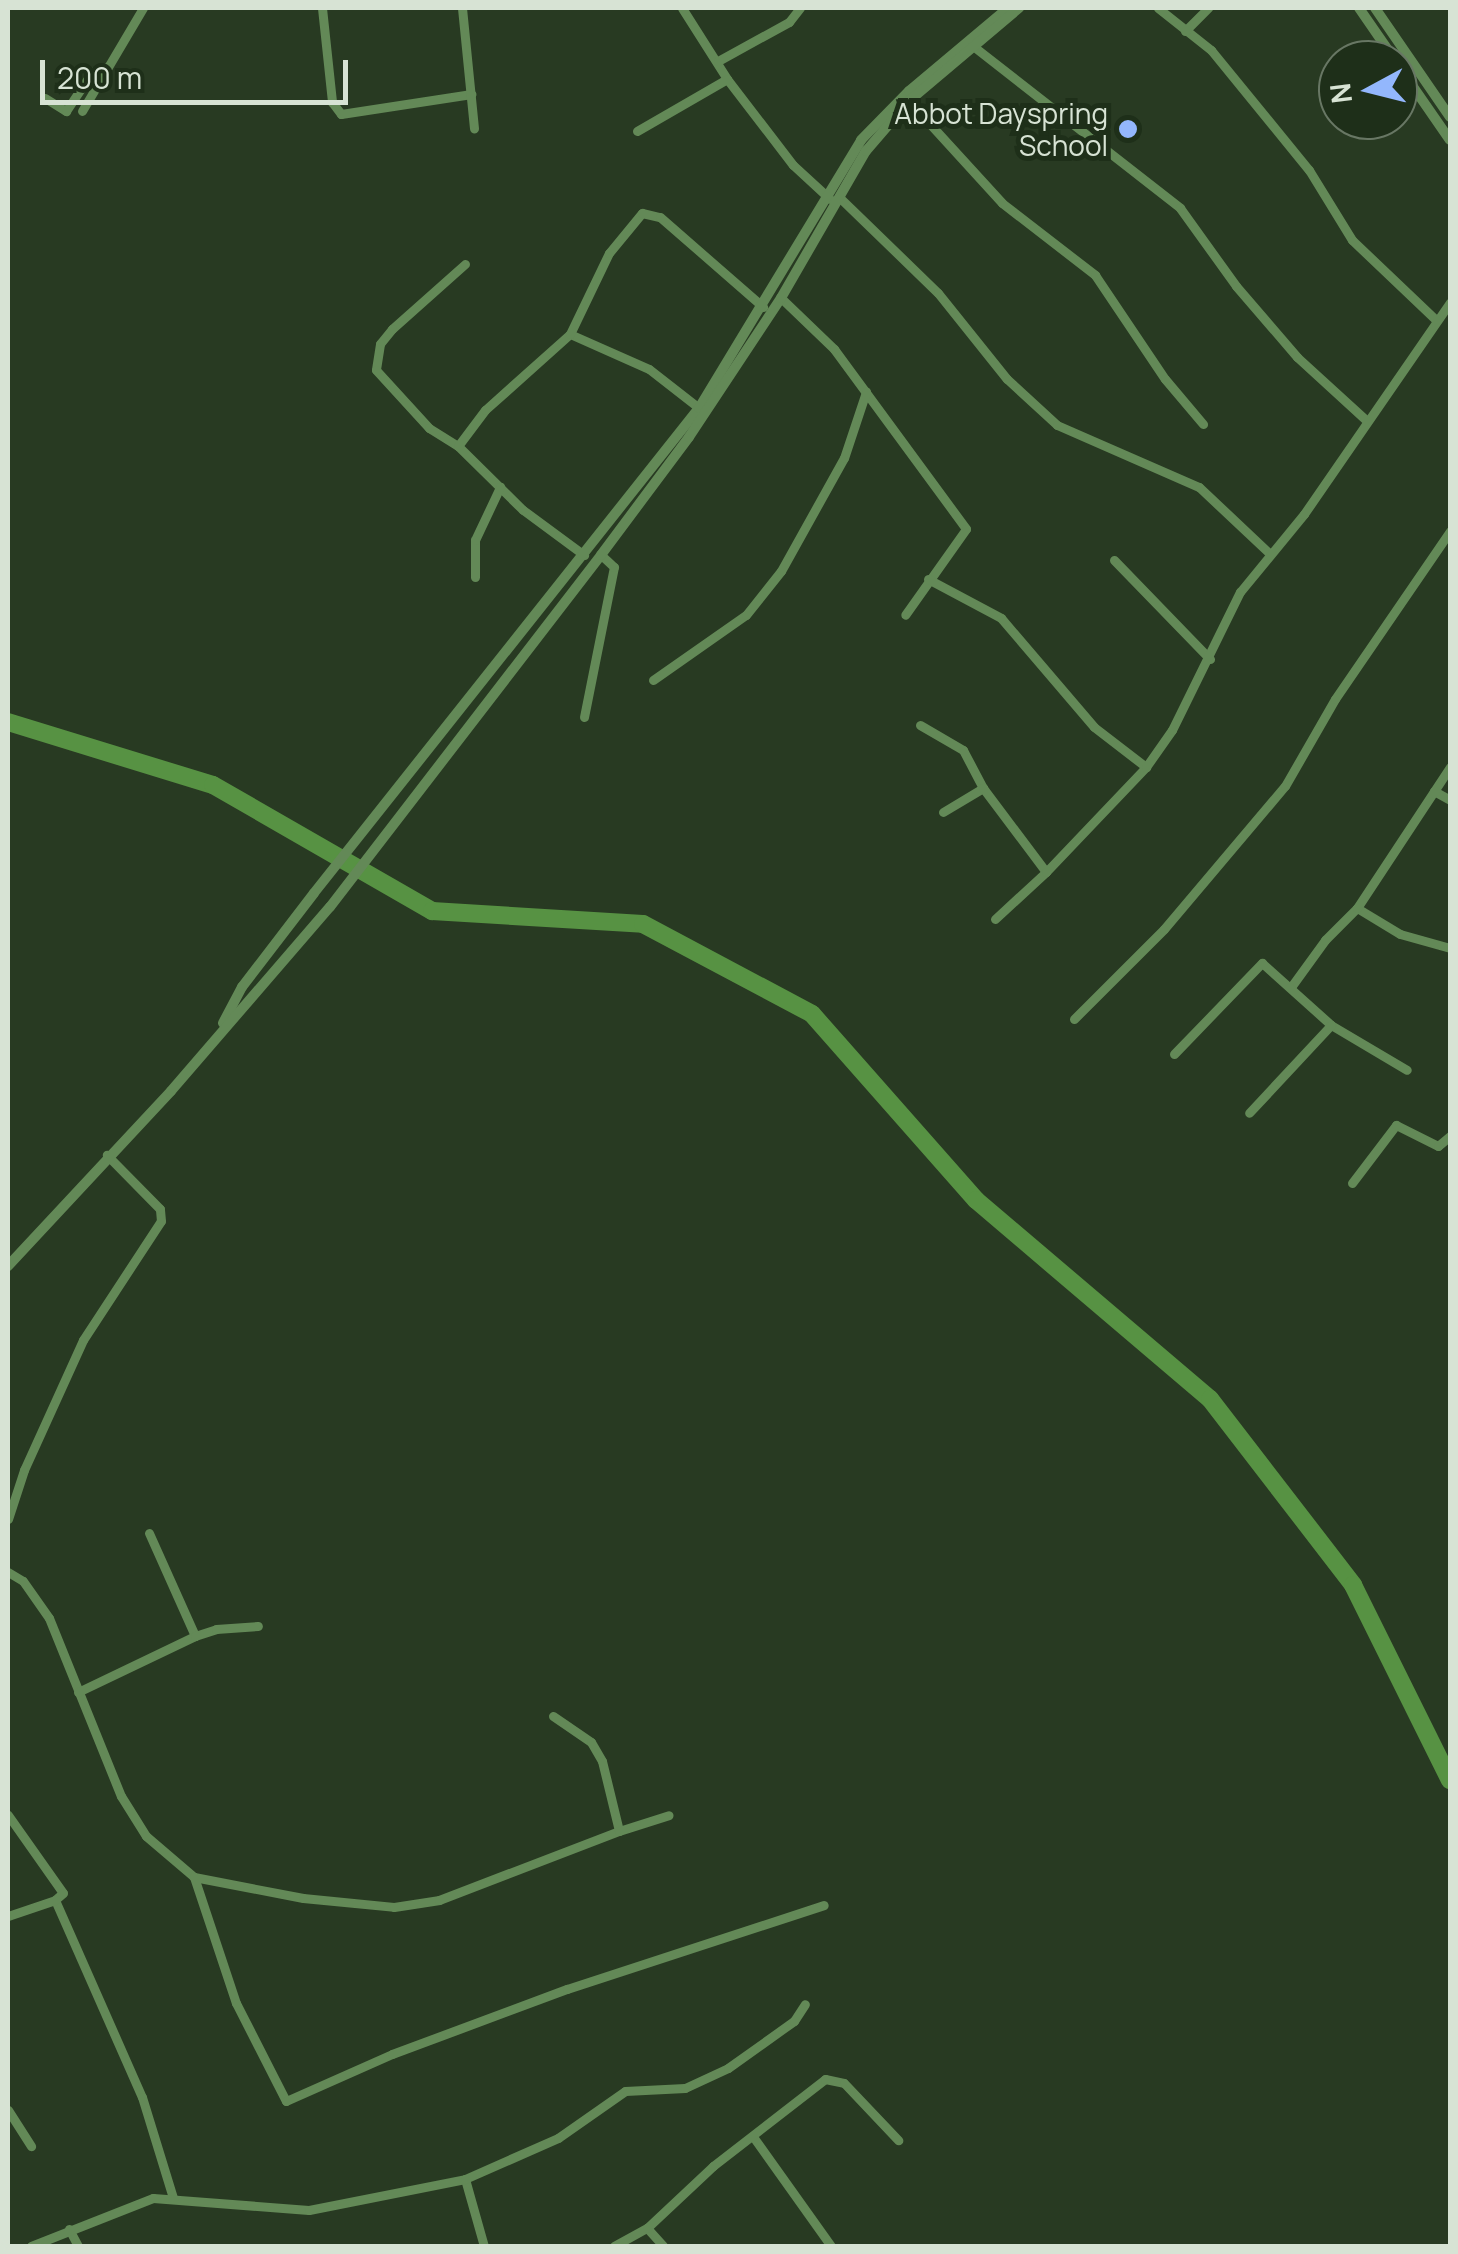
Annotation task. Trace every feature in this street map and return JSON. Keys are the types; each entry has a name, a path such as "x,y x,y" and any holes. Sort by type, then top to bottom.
{"street":[{"path":"82,112 143,8"},
{"path":"322,8 332,102 341,114 472,94"},
{"path":"462,8 474,128"},
{"path":"682,8 727,80 793,165 938,293 1007,379 1056,425 1199,487 1270,553"},
{"path":"718,61 789,22 800,8"},
{"path":"8,1266 107,1155 171,1091 330,908 602,554 689,437 781,298 862,140 908,91 1008,8"},
{"path":"218,1033 242,987 314,893 699,408 866,150 909,101 1019,8"},
{"path":"1158,8 1211,50 1308,170 1352,240 1436,320"},
{"path":"1185,31 1208,8"},
{"path":"1359,8 1381,40"},
{"path":"1375,8 1450,117"},
{"path":"974,46 1180,208 1236,286 1297,357 1366,422"},
{"path":"46,98 66,111 92,72 107,67"},
{"path":"636,132 727,80"},
{"path":"1418,94 1450,140"},
{"path":"909,101 1002,203 1094,275 1165,379 1204,424"},
{"path":"458,446 485,410 570,334 609,252 642,214 660,217 763,308"},
{"path":"465,264 392,329 375,362 376,370 429,428 458,446 500,487 584,556"},
{"path":"781,298 834,348 966,529 905,615"},
{"path":"995,919 1046,872 1146,767 1172,730 1240,592 1304,514 1450,302"},
{"path":"570,334 649,369 699,408"},
{"path":"653,680 746,615 781,571 844,458 866,392"},
{"path":"475,578 475,540 500,487"},
{"path":"1074,1019 1192,897 1285,786 1335,699 1450,531"},
{"path":"584,717 614,567 602,554"},
{"path":"1114,560 1210,659"},
{"path":"928,579 1001,618 1094,727 1146,767"},
{"path":"920,726 963,750 983,788 1046,872"},
{"path":"1290,988 1325,940 1357,908 1450,767"},
{"path":"943,812 983,788"},
{"path":"1434,791 1450,800"},
{"path":"1357,908 1400,934 1439,941 1450,948"},
{"path":"1174,1054 1262,964 1332,1025 1407,1070"},
{"path":"1249,1113 1332,1025"},
{"path":"1352,1184 1396,1125 1438,1146 1450,1136"},
{"path":"8,1519 24,1470 83,1340 162,1220 160,1209 107,1155"},
{"path":"149,1534 195,1636"},
{"path":"8,1572 23,1581 49,1618 131,1812 146,1836 194,1877 303,1898 394,1907 438,1900 669,1815"},
{"path":"78,1692 195,1636 216,1629 258,1626"},
{"path":"553,1716 592,1742 602,1762 619,1832"},
{"path":"8,1815 63,1893 56,1900 8,1916"},
{"path":"194,1877 236,2003 286,2100 392,2054 567,1989 824,1904"},
{"path":"56,1900 142,2096 173,2198"},
{"path":"31,2246 153,2198 309,2210 466,2179 558,2138 625,2091 685,2088 728,2068 794,2021 805,2004"},
{"path":"614,2246 647,2228 714,2166 754,2138 813,2086 830,2078 844,2083 898,2140"},
{"path":"8,2110 31,2146"},
{"path":"754,2138 831,2246"},
{"path":"466,2179 484,2246"},
{"path":"647,2228 663,2246"},
{"path":"70,2229 78,2246"}],"waterway":[{"path":"8,722 213,785 432,911 643,924 812,1014 976,1200 1210,1399 1353,1585 1450,1780"}],"place":[{"name":"Abbot Dayspring School","path":"1128,129"}]}
